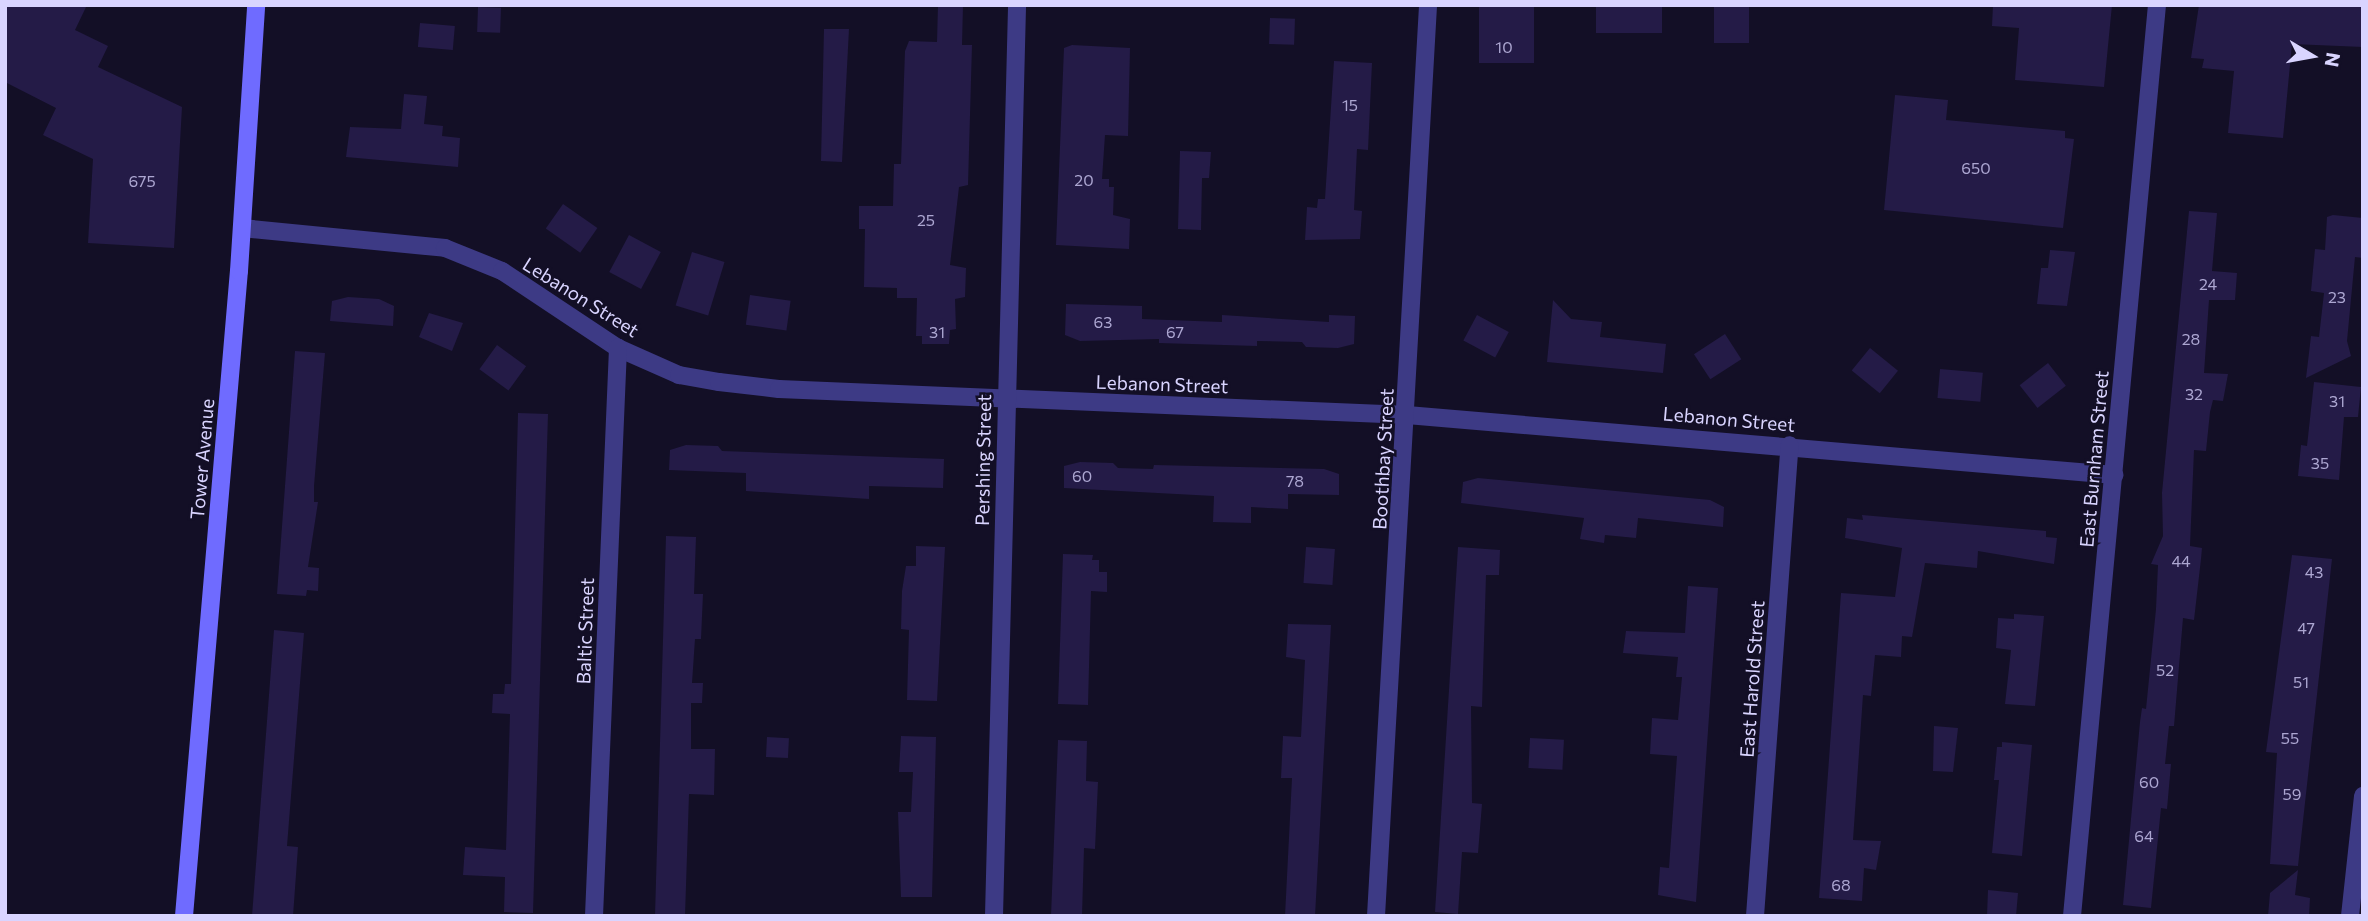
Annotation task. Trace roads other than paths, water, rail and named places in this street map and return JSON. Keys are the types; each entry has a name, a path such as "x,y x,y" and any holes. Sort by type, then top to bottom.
{"main road":[{"name":"Tower Avenue","path":"184,916 242,228 256,5"}],"street":[{"name":"Pershing Street","path":"994,916 1017,5"},
{"name":"Boothbay Street","path":"1376,916 1408,415 1428,5"},
{"name":"East Burnham Street","path":"2072,916 2157,5"},
{"name":"Lebanon Street","path":"242,228 445,248 502,271 618,348 679,375 719,382 1005,399 1408,415 1790,445 2114,475"},
{"name":"Baltic Street","path":"594,916 618,348"},
{"name":"East Harold Street","path":"1755,916 1790,445"},
{"path":"2350,916 2363,796"}]}
